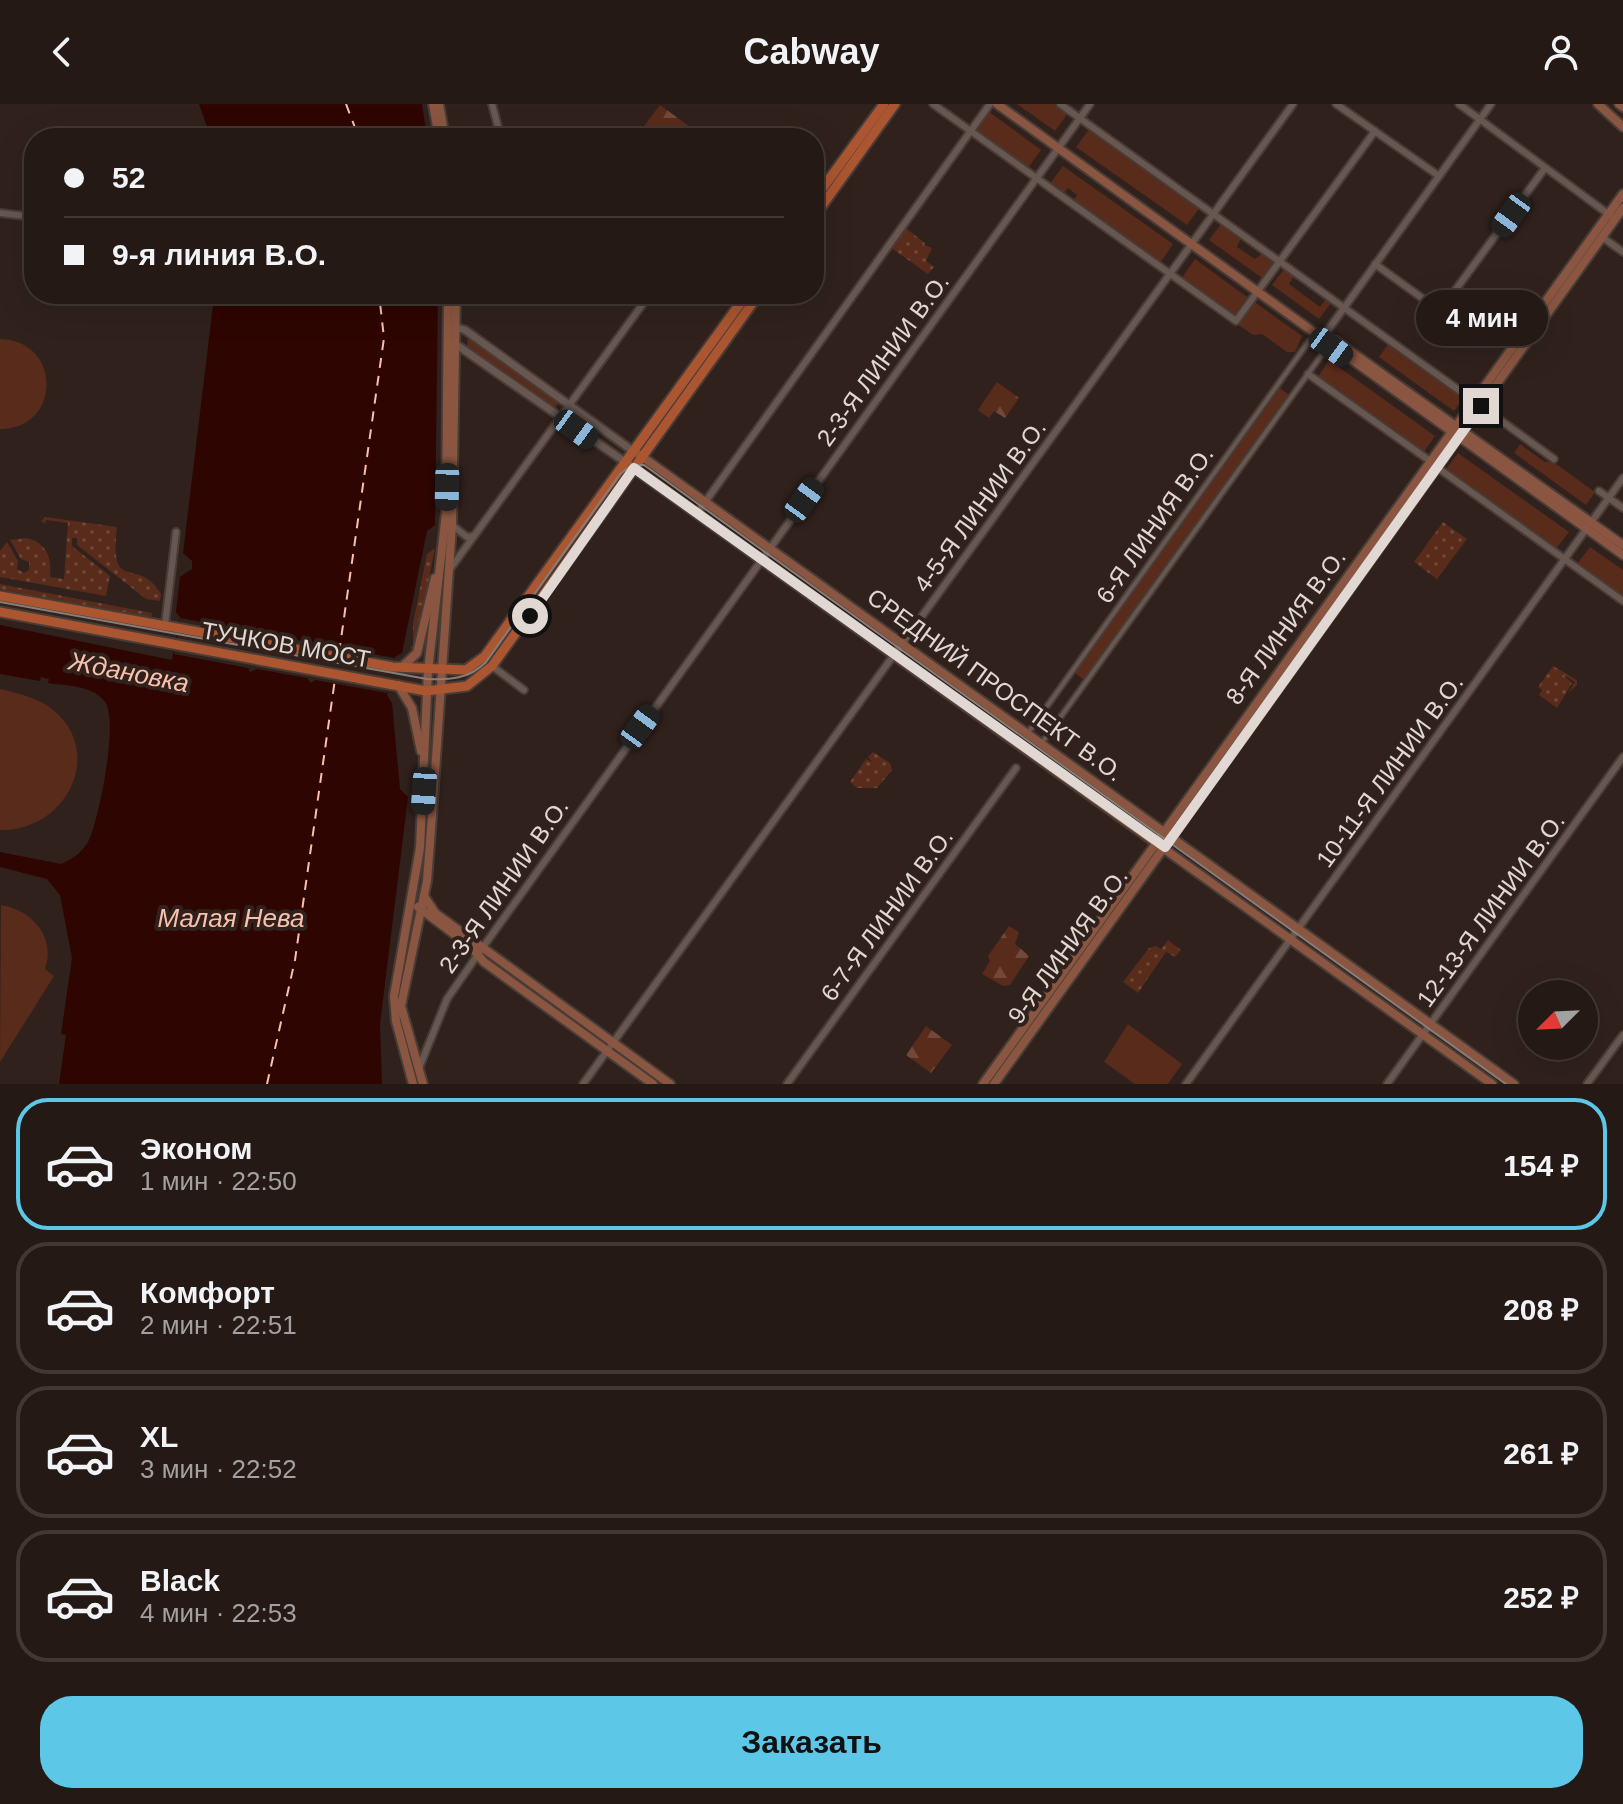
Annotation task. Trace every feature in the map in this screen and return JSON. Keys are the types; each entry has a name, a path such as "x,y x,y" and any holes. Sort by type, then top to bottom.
{"main road":[{"path":"433,104 437,128"},
{"path":"439,104 443,128"},
{"path":"824,191 884,104"},
{"path":"824,193 895,104"},
{"path":"997,104 1323,337 1336,341 1456,432 1589,526 1623,555"},
{"path":"1598,104 1623,127"},
{"path":"1168,834 1438,468 1456,432 1612,216 1623,194"},
{"path":"1612,216 1623,208"},
{"path":"450,304 453,326"},
{"path":"423,1084 414,1070 396,1021 394,996 420,848 426,691 452,525 455,304"},
{"path":"492,666 634,468 638,454 740,304"},
{"path":"444,655 452,667 460,671 485,656 625,462 638,454 751,304"},
{"path":"413,1084 414,1070 401,1006 424,896 443,672 453,342"},
{"name":"8-Я ЛИНИЯ В.О.","path":"983,1084 1161,844 1430,461 1456,432"},
{"name":"СРЕДНИЙ ПРОСПЕКТ В.О.","path":"638,454 1514,1084"},
{"name":"СРЕДНИЙ ПРОСПЕКТ В.О.","path":"625,462 1492,1084"},
{"path":"1589,526 1623,545"},
{"path":"397,667 413,661 417,653 432,586 444,569"},
{"name":"ТУЧКОВ МОСТ","path":"0,596 397,667 460,671"},
{"name":"ТУЧКОВ МОСТ","path":"0,612 426,691 441,691 475,682 492,666"},
{"path":"394,685 412,708 424,767"},
{"name":"9-Я ЛИНИЯ В.О.","path":"994,1084 1161,844"},
{"path":"424,896 435,913 480,951"},
{"path":"413,901 609,1047 653,1084"},
{"path":"609,1047 670,1084"}],"street":[{"path":"492,104 498,128"},
{"path":"933,104 1236,321 1375,131"},
{"path":"698,512 990,104"},
{"path":"1060,104 1554,459"},
{"name":"2-3-Я ЛИНИИ В.О.","path":"414,1070 447,999 480,951 1090,104"},
{"name":"4-5-Я ЛИНИИ В.О.","path":"583,1084 1293,104"},
{"path":"1336,104 1439,176"},
{"path":"1459,104 1612,216"},
{"path":"1323,337 1491,104"},
{"path":"1375,264 1440,311 1545,168"},
{"path":"0,213 24,216"},
{"path":"1599,234 1623,252"},
{"path":"444,569 474,536 643,304"},
{"name":"СРЕДНИЙ ПРОСПЕКТ В.О.","path":"453,326 638,454"},
{"name":"6-Я ЛИНИЯ В.О.","path":"1030,730 1309,341"},
{"name":"СРЕДНИЙ ПРОСПЕКТ В.О.","path":"453,342 625,462"},
{"path":"1044,740 1323,353"},
{"path":"1308,374 1430,461"},
{"path":"1438,468 1623,601"},
{"name":"10-11-Я ЛИНИИ В.О.","path":"1186,1084 1623,478"},
{"path":"1599,491 1623,508"},
{"path":"452,525 467,537 474,536"},
{"path":"165,625 176,532"},
{"path":"492,666 524,690"},
{"name":"12-13-Я ЛИНИИ В.О.","path":"1387,1084 1623,757"},
{"name":"6-7-Я ЛИНИИ В.О.","path":"787,1084 1016,768"},
{"path":"1587,1084 1623,1035"}],"green space":[{"path":"1017,104 1056,104 1068,113 1055,131"},
{"path":"660,105 692,128 643,128"},
{"path":"988,111 1041,150 1028,168 974,130"},
{"path":"1090,128 1200,207 1187,225 1076,147"},
{"path":"1063,166 1173,244 1160,263 1073,201 1077,195 1068,188 1063,194 1050,184"},
{"path":"1221,224 1241,238 1237,247 1255,259 1263,253 1274,261 1262,278 1209,240"},
{"path":"904,227 932,248 926,261 934,267 928,274 890,247"},
{"path":"1195,259 1247,297 1233,317 1181,279"},
{"path":"1284,269 1294,276 1289,284 1320,307 1326,299 1331,303 1319,319 1272,285"},
{"path":"1253,301 1302,336 1295,352 1287,352 1262,334 1253,335 1237,324"},
{"path":"468,336 560,401 554,409 467,347"},
{"path":"0,339 20,343 35,353 44,368 46,384 44,401 35,415 20,425 0,429"},
{"path":"1389,343 1464,397 1454,411 1379,357"},
{"path":"1329,360 1435,436 1423,453 1318,377"},
{"path":"997,382 1019,398 1005,418 994,411 989,418 978,410"},
{"path":"1280,388 1289,395 1084,680 1075,673"},
{"path":"1520,444 1545,462 1552,461 1595,492 1586,505 1514,453"},
{"path":"1458,453 1569,532 1556,549 1446,469"},
{"path":"45,517 117,527 117,561 121,568 152,583 161,594 160,601 146,599 77,545 77,538 72,538 72,546 110,576 106,596 0,577 0,551 7,542 18,561 17,569 24,573 29,570 29,562 21,559 10,540 27,538 47,552 50,577 64,579 68,523 46,520 45,524 41,521"},
{"path":"1443,522 1467,539 1437,579 1414,562"},
{"path":"1590,547 1623,570 1623,598 1577,564"},
{"path":"435,548 415,650 410,648 413,646 413,623 427,554"},
{"path":"0,584 152,613 151,618 0,589"},
{"path":"1553,666 1577,680 1577,685 1568,693 1575,682 1561,673 1572,683 1557,708 1539,695 1542,690 1538,687"},
{"path":"0,689 34,699 52,709 68,727 76,747 77,767 71,787 60,804 43,818 23,827 0,830"},
{"path":"873,752 890,763 892,770 877,788 857,788 850,782 866,759 872,762 868,757"},
{"path":"1,905 22,913 39,927 47,946 45,969 54,976 0,1062"},
{"path":"1009,926 1019,932 1015,944 1029,956 1010,985 1003,986 982,974 990,961 988,956"},
{"path":"1168,940 1181,950 1175,957 1166,952 1138,993 1123,982 1149,948 1156,946 1161,949"},
{"path":"1128,1024 1182,1064 1168,1084 1135,1084 1104,1062"},
{"path":"926,1026 952,1045 931,1073 906,1055"}],"water":[{"path":"199,104 422,104 426,128 207,128"},
{"name":"Малая Нева","path":"213,304 438,304 435,525 427,531 402,653 395,657 387,695 392,703 400,789 408,797 380,1024 382,1084 59,1084 66,1035 61,1034 72,958 60,895 47,879 0,867 0,852 61,864 84,848 93,829 102,792 109,748 109,712 105,702 94,692 48,683 49,679 41,677 40,681 0,674 0,625 172,660 180,617 176,612 180,577 192,569 192,561 183,553"}],"pier":[{"path":"180,618 255,632 259,628 263,633 314,643 318,640 322,645 395,658 387,693 315,680 311,683 307,678 257,669 250,672 248,668 174,654"}],"ferry route":[{"path":"346,104 355,128"},
{"path":"339,653 384,338 380,304"},
{"path":"267,1084 295,960 335,679"}],"tram line":[{"path":"0,602 427,679 459,677 473,672 486,662 620,474 632,465 644,465 1506,1084"}],"route":[{"path":"530,616 634,468 1165,847 1481,406"}],"water label":[{"name":"Ждановка","path":"129,672"}]}
